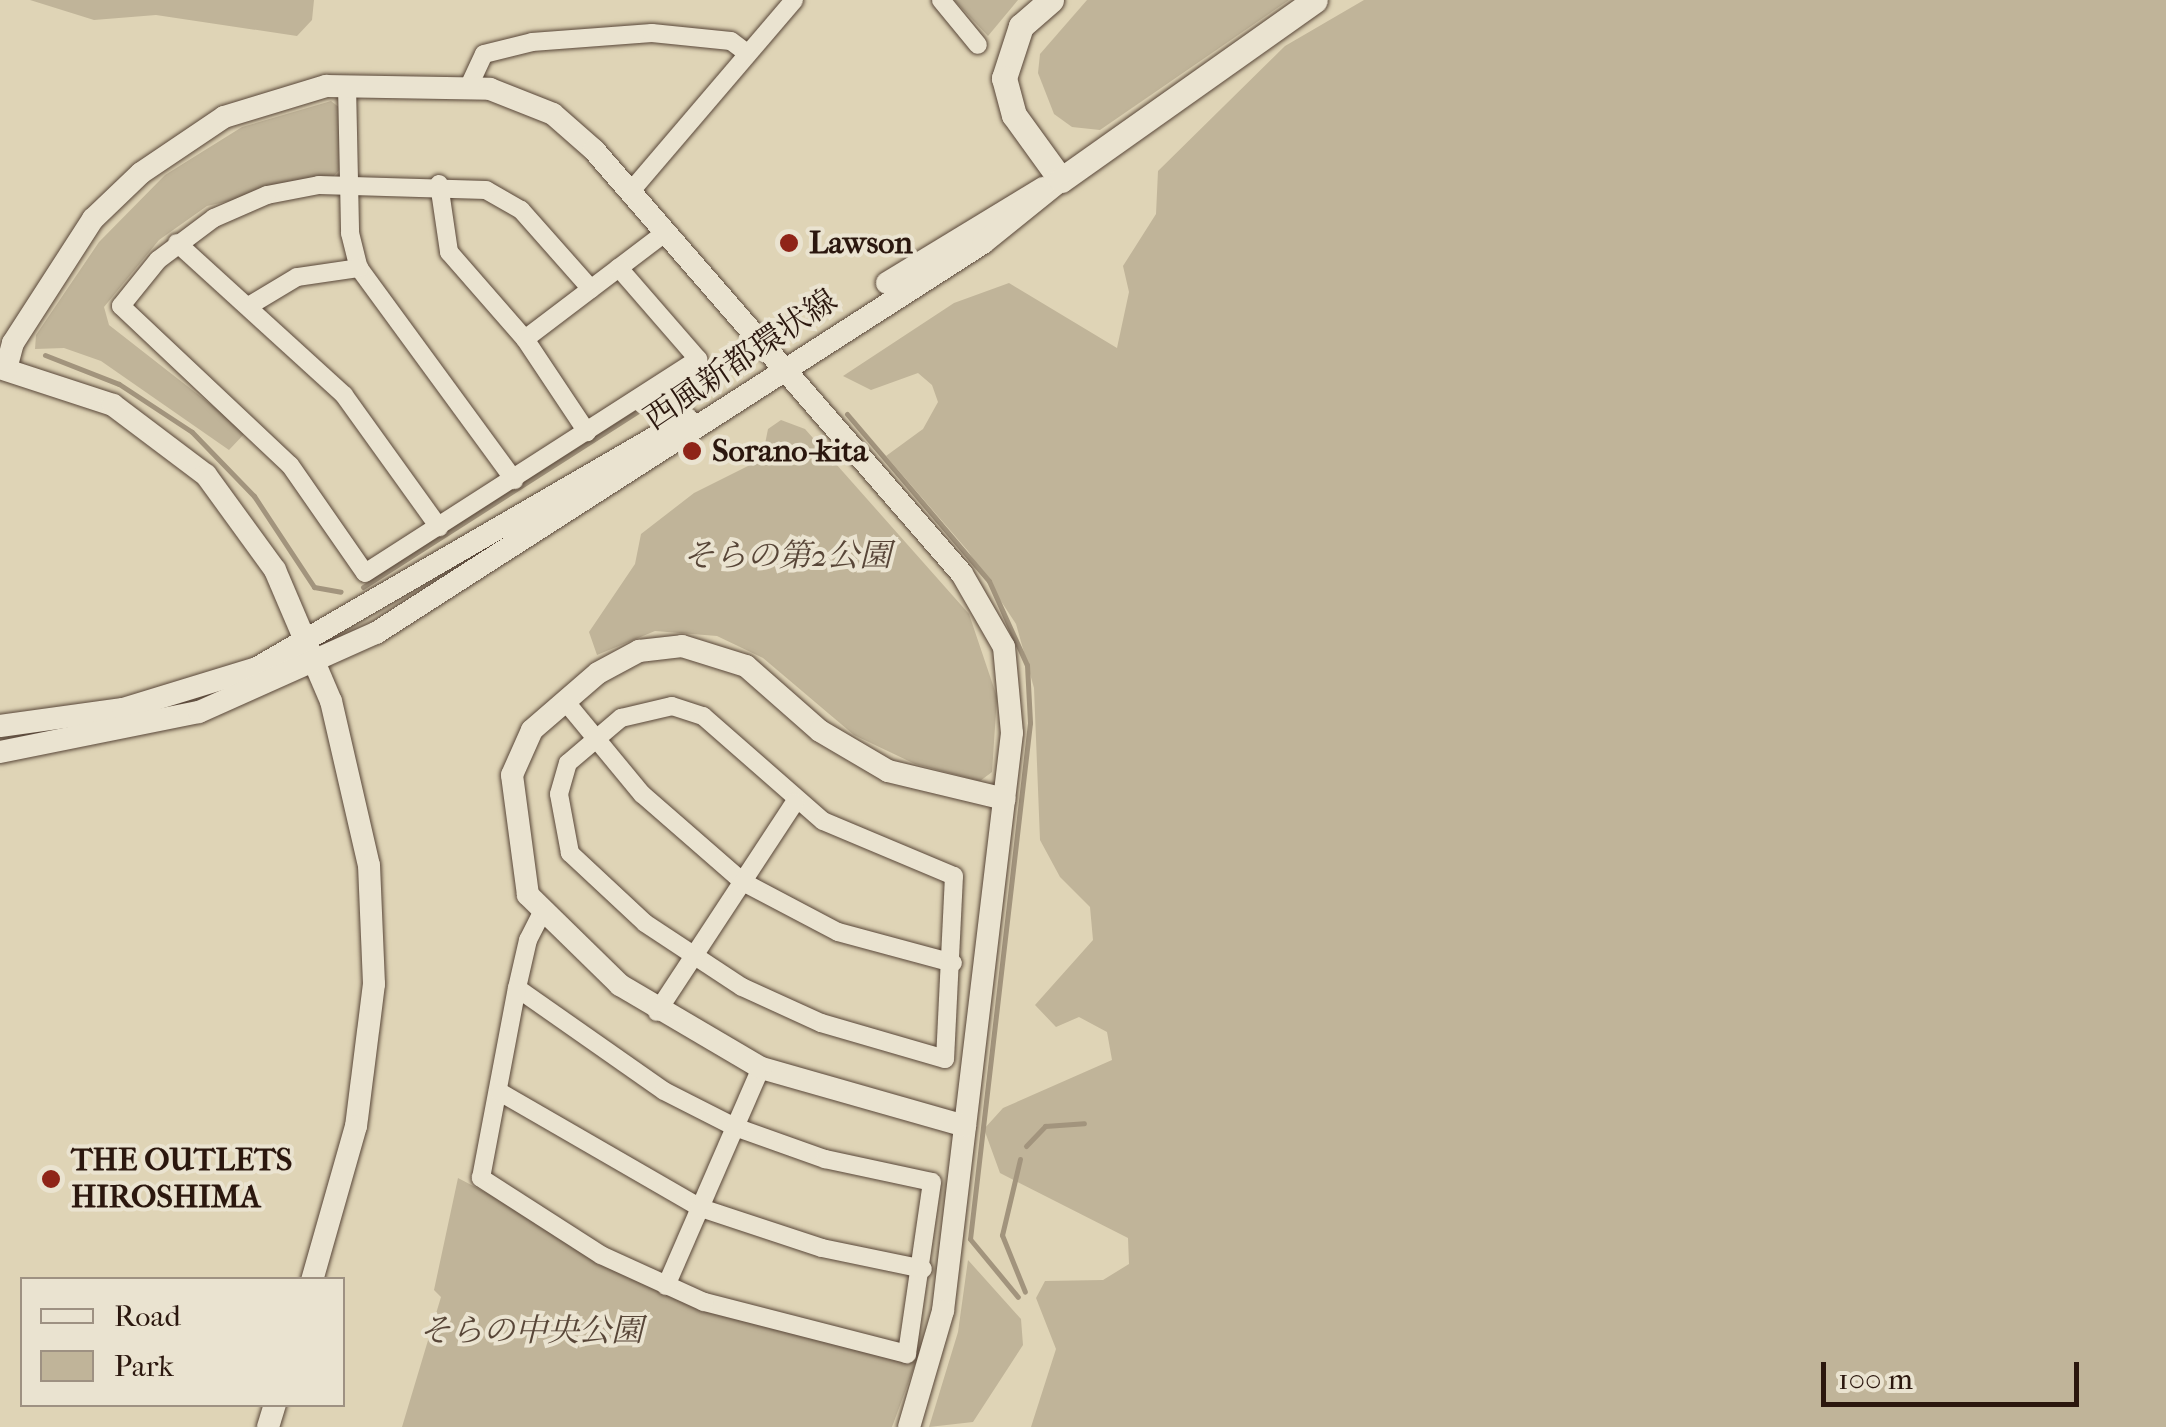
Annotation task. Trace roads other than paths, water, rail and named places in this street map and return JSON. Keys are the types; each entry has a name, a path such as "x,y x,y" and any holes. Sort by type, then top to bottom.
{"main road":[{"path":"1050,0 1020,26 1004,78 1014,114 1061,180 1315,0"}],"street":[{"path":"631,191 794,0"},
{"path":"941,0 978,46"},
{"path":"469,86 484,54 532,42 652,33 731,41 748,54"},
{"path":"347,85 349,184 359,268 514,480"},
{"path":"313,1277 359,1106 374,953 360,809 311,652 254,535 192,461 100,399 3,368 64,258 126,185 242,108 347,85 469,86 553,114 631,191 962,574 996,628 1012,691 1004,799 943,1312 909,1427"},
{"name":"西風新都環状線","path":"0,752 130,731 234,701 311,652 541,533 1009,203 1061,180"},
{"path":"590,289 514,204 475,187 349,184 267,195 178,243 141,279 121,306 123,316 203,377 277,452 365,572 698,359 618,268"},
{"path":"439,184 450,252 525,339 587,432"},
{"path":"525,339 666,232"},
{"path":"178,243 252,304 364,418 439,527"},
{"path":"252,304 296,276 359,268"},
{"path":"965,1126 761,1068 657,1012 541,914 522,876 512,776 532,730 623,657 697,647 746,666 820,731 877,766 949,791 1004,799"},
{"name":"西風新都環状線","path":"0,726 92,716 191,691 311,652"},
{"path":"564,701 698,850 743,882 838,932 953,963"},
{"path":"642,708 682,708 713,724 795,802 869,846 954,876 953,963 945,1059 821,1023 691,958 567,848 561,778 595,738 642,708"},
{"path":"0,765 78,753 130,731"},
{"path":"657,1012 795,802"},
{"path":"517,988 649,1081 735,1127 826,1159 932,1182 923,1269 907,1354 770,1324 666,1286 481,1178 517,988 541,914"},
{"path":"666,1286 761,1068"},
{"path":"498,1092 701,1208 822,1248 923,1269"}],"waterway":[{"path":"45,355 119,384 192,432 254,496 314,587 341,592"},
{"path":"363,587 709,366"},
{"path":"847,414 989,581 1027,665 1030,723 970,1239 1018,1297"},
{"path":"1026,1146 1045,1126 1084,1123"},
{"path":"1020,1159 1002,1235 1025,1292"}],"place":[{"name":"Lawson","path":"789,243"},
{"name":"Sorano-kita","path":"692,451"},
{"name":"THE OUTLETS HIROSHIMA","path":"51,1179"}],"park label":[{"name":"そらの第2公園","path":"787,556"},
{"name":"そらの中央公園","path":"531,1331"}]}
